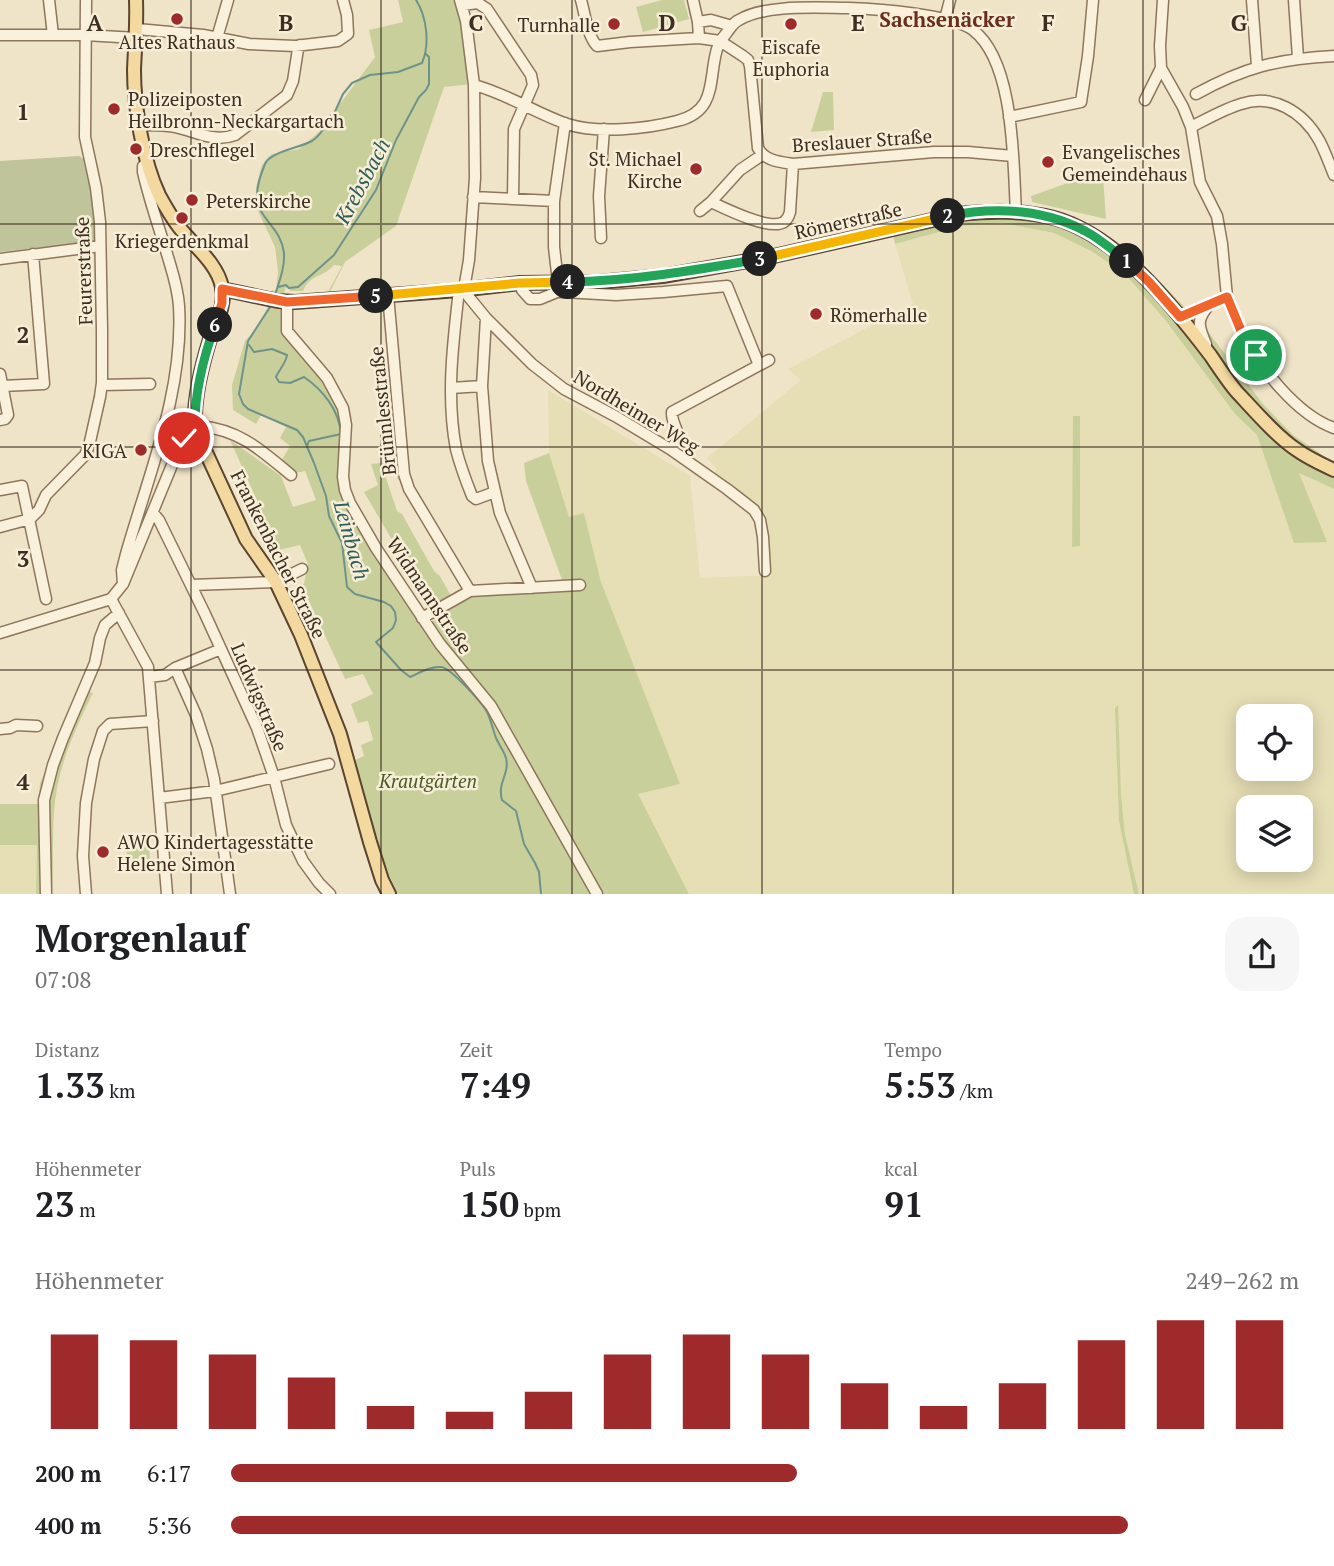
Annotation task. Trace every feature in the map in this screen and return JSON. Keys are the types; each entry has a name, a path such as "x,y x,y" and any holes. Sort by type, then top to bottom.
{"main road":[{"path":"136,0 134,71 147,163 167,209 216,272 222,289 222,303 208,346 197,394 196,428"},
{"name":"Römerstraße","path":"222,289 278,301 388,295 520,283 598,282 663,276 765,258 959,214 1016,212 1056,219 1076,227 1101,241 1135,268 1180,317 1234,389 1287,442 1309,458 1334,470"},
{"name":"Frankenbacher Straße","path":"196,428 246,539 276,582 302,635 340,734 370,842 388,894"}],"street":[{"path":"49,0 53,36"},
{"name":"Feurerstraße","path":"30,519 39,510 46,495 88,450 102,384 100,222 85,137 86,0"},
{"path":"217,38 228,0"},
{"path":"0,35 203,35 249,44 300,45 338,41 348,34 343,0"},
{"path":"581,0 593,43 597,46 699,38 720,41 748,60 758,148 762,155 740,170 712,202 700,211"},
{"path":"693,0 699,38"},
{"path":"945,19 950,0"},
{"path":"1009,117 1082,102 1093,0"},
{"path":"1146,100 1161,68 1163,0"},
{"path":"1252,0 1257,66"},
{"path":"1294,0 1298,58"},
{"path":"495,492 476,499 472,496 453,430 451,356 469,260 475,178 474,85 466,21 461,3 478,3 487,9 531,75 533,85 514,129 513,199"},
{"path":"474,85 508,96 578,127 604,129 662,124 679,121 694,114 706,102 720,41 738,20 754,14 788,4 827,4 945,19 971,29 985,44 998,67 1009,117 1016,212"},
{"path":"698,22 711,20 730,28"},
{"path":"140,125 168,126 208,137 227,138 235,135 287,94 293,81 300,45"},
{"path":"1196,94 1221,80 1257,66 1298,58 1334,56"},
{"path":"1161,68 1181,102 1191,127 1199,182 1217,216 1227,297 1242,333 1262,365 1281,388 1306,412 1334,428"},
{"path":"1191,127 1242,103 1279,103 1294,112 1317,137 1334,175"},
{"path":"558,282 554,247 554,201 565,123"},
{"path":"601,238 599,196 604,129"},
{"name":"Breslauer Straße","path":"762,155 793,164 934,152 1013,156"},
{"path":"123,584 122,570 126,554 172,396 179,324 179,303 172,272 143,172 143,166 147,163"},
{"path":"712,202 763,222 783,222 788,219 790,212 793,164"},
{"path":"474,198 554,201"},
{"path":"0,259 100,246"},
{"path":"2,386 44,384 33,254"},
{"path":"520,283 530,299 540,299 557,292 616,295 727,286 764,363 672,412 671,418 678,435 677,443 670,449"},
{"name":"Nordheimer Weg","path":"462,289 486,318 533,364 564,388 670,449 754,510 760,520 765,571"},
{"name":"Brünnlesstraße","path":"388,295 404,474 409,489 470,591"},
{"path":"1180,317 1227,297"},
{"name":"Widmannstraße","path":"278,301 287,331 327,378 343,408 346,425 344,477 350,503 422,618 491,706 597,894"},
{"path":"1212,302 1202,313 1199,325 1212,357"},
{"path":"486,318 482,386 488,461 500,513 531,588"},
{"path":"0,374 3,410 7,413 7,418 0,420"},
{"path":"102,384 150,384"},
{"path":"451,388 482,386"},
{"path":"0,633 111,599 123,584 179,447 184,438 196,428 223,429 240,436 291,474"},
{"path":"0,490 22,485 46,599"},
{"name":"Ludwigstraße","path":"153,513 191,585 257,728 274,777 286,825 303,861 330,894"},
{"path":"0,527 30,519"},
{"path":"191,585 276,582 302,569"},
{"path":"422,618 470,591 580,585"},
{"path":"111,599 148,667 167,894"},
{"path":"46,894 44,800 53,765 95,663 105,625 119,613"},
{"path":"149,677 165,675 175,668 221,649"},
{"path":"175,668 196,715 207,749 230,894"},
{"path":"86,894 83,856 86,803 94,759 103,731 110,723 153,721"},
{"path":"0,729 16,725 37,726"},
{"path":"159,798 215,791 329,764"}],"shaded area":[{"path":"1002,223 1054,233 1091,251 1124,273 1166,321 1235,414 1257,435 1294,543 1299,471 1334,489 1334,894 1139,894 1125,835 1117,706 1119,821 1134,894 689,894 638,794 679,784 601,582 584,513 569,517 549,453 548,390 690,476 700,578 768,575 762,510 713,475 717,469 707,458 801,380 788,369 913,304 895,244 961,226","holes":["1079,416 1080,546 1072,546"]},
{"path":"0,845 37,845 36,894 0,894"}],"green space":[{"name":"Krautgärten","path":"398,0 456,0 472,84 444,87 396,226 345,262 328,296 280,298 281,332 317,372 339,410 343,431 341,487 346,506 420,620 429,624 440,617 436,611 470,592 565,588 526,481 524,463 549,453 569,517 584,513 601,582 680,784 638,794 689,894 393,894 377,849 353,761 364,756 361,745 373,740 368,721 358,723 351,704 373,694 363,674 345,679 303,588 308,564 300,545 279,550 230,440 281,476 293,507 316,500 305,471 292,474 280,463 290,446 280,438 286,427 261,415 256,424 233,410 232,385 245,341 267,309 272,290 276,291 278,271 275,247 256,207 256,187 262,165 268,157 299,149 319,132 375,57 369,30 403,22","holes":["334,265 342,266 327,294 284,297 285,288 290,291 303,291 309,282"]},
{"path":"662,0 684,0 689,19 643,32 636,7"},
{"path":"823,92 833,92 834,130 811,132"},
{"path":"79,156 85,160 94,202 96,225 93,242 0,252 0,161"},
{"path":"1103,176 1106,219 1032,202 1031,196 1076,180"},
{"path":"974,206 1024,207 1076,222 1128,249 1206,329 1263,404 1293,435 1334,463 1334,489 1299,473 1327,542 1294,543 1257,435 1235,414 1166,321 1124,273 1091,251 1054,233 1002,223 961,226 895,244 891,225"},
{"path":"1073,416 1080,416 1080,546 1072,547"},
{"path":"397,461 400,479 398,480 394,466 383,469 397,511 402,514 451,596 436,605 403,548 398,550 364,492 378,485 371,464"},
{"path":"84,691 93,693 68,751 56,796 52,894 36,894 37,845 0,845 0,804 38,804 40,783 47,767 63,747"},
{"path":"1118,705 1125,835 1139,894 1134,894 1119,821 1115,708"},
{"path":"149,837 150,863 127,864 126,838"}],"waterway":[{"name":"Leinbach","path":"275,295 283,269 284,253 275,230 261,211 257,200 265,164 273,156 315,139 331,115 333,116 343,94 352,83 370,75 398,72 422,63 426,48 426,31 423,14 416,0"},
{"name":"Krebsbach","path":"278,287 298,287 334,255 376,190 396,140 429,84 429,57 426,54"},
{"name":"Leinbach","path":"272,304 248,341 239,394 243,404 248,409 297,430 303,437 326,496 329,516 342,543 347,587 355,594 384,602 395,612 393,628 376,642 410,677 433,668 445,669 466,686 487,712 506,758 501,788 502,800 516,811 524,844 539,872 541,894"},
{"name":"Leinbach","path":"249,345 254,352 272,349 287,355 276,377 279,382 290,383 304,377 324,394 333,409 341,434 309,441 307,446"}],"place":[{"name":"Altes Rathaus","path":"177,19"},
{"name":"Turnhalle","path":"614,24"},
{"name":"Eiscafe Euphoria","path":"791,24"},
{"name":"Polizeiposten Heilbronn-Neckargartach","path":"114,109"},
{"name":"Dreschflegel","path":"136,149"},
{"name":"Evangelisches Gemeindehaus","path":"1048,162"},
{"name":"St. Michael Kirche","path":"696,169"},
{"name":"Peterskirche","path":"192,200"},
{"name":"Kriegerdenkmal","path":"182,218"},
{"name":"Römerhalle","path":"816,314"},
{"name":"KIGA","path":"141,450"},
{"name":"AWO Kindertagesstätte Helene Simon","path":"103,852"}],"district":[{"name":"Sachsenäcker","path":"947,19"}],"route":[{"path":"184,438 192,431 191,426 195,423 197,394 208,346 220,312 222,289 295,302 520,283 598,282 663,276 765,258 959,214 986,211 1034,214 1056,219 1089,233 1135,268 1180,317 1227,297 1242,333 1256,355"}]}
